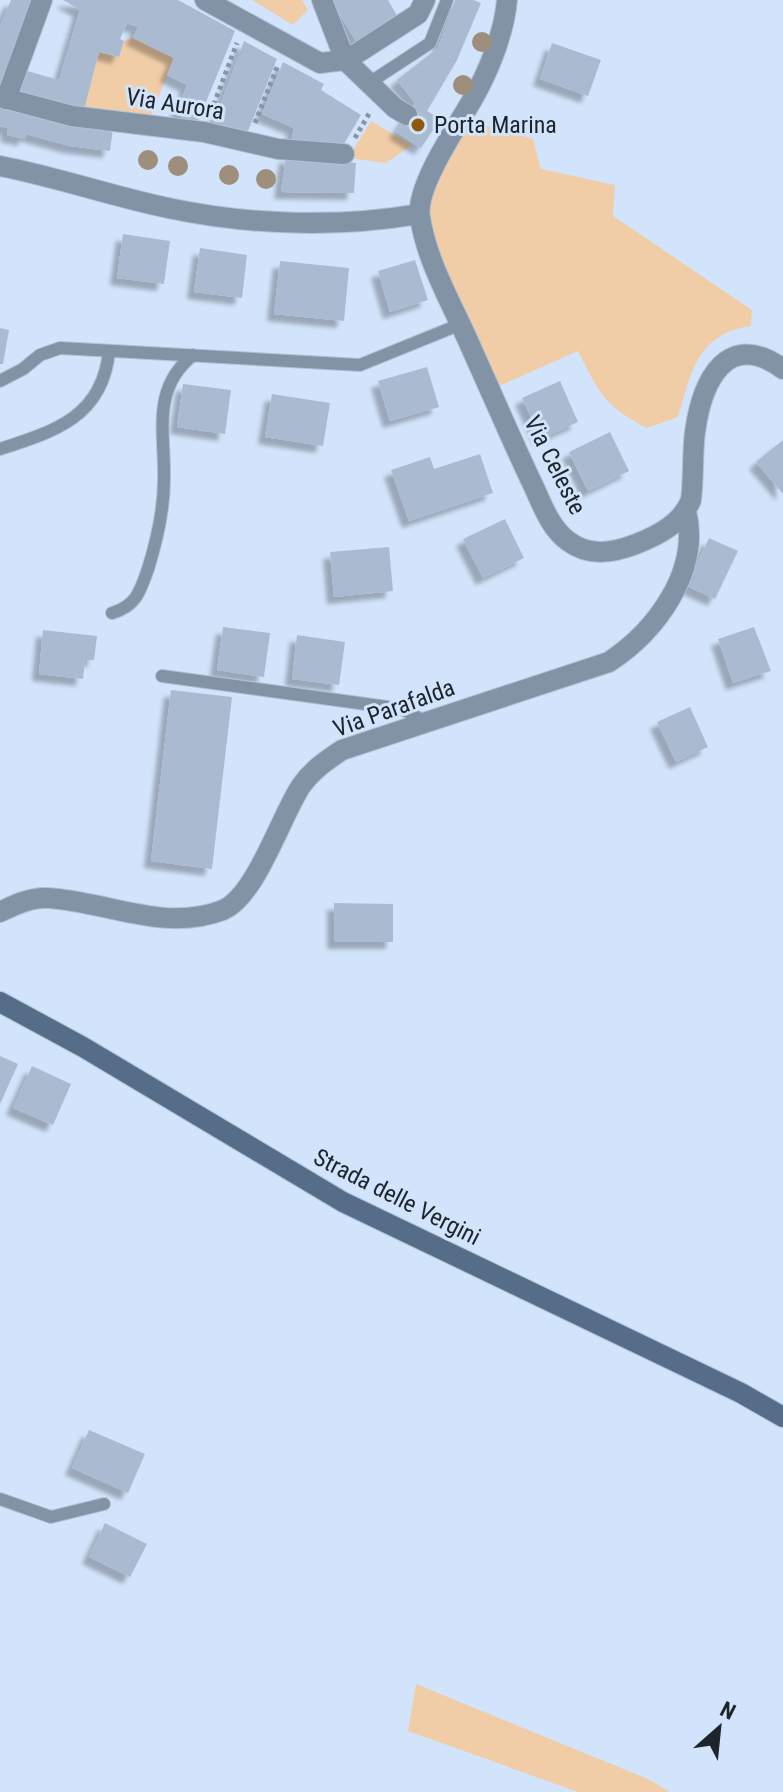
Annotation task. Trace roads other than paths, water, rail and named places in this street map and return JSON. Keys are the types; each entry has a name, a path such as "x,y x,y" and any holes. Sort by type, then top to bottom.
{"main road":[{"name":"Strada delle Vergini","path":"0,1002 83,1047 343,1202 741,1393 783,1417"}],"street":[{"path":"3,98 42,0"},
{"path":"205,0 320,63 345,60 418,14 425,0"},
{"path":"322,0 345,60 407,115"},
{"path":"0,166 168,208 215,215 271,221 354,222 419,214 439,136 472,101 491,60 507,0"},
{"name":"Via Aurora","path":"3,98 72,116 204,132 278,149 344,154"},
{"name":"Via Celeste","path":"419,214 429,253 513,444 550,520 568,541 594,553 628,547 661,532 686,511"},
{"path":"686,511 692,488 698,413 721,364 732,356 746,353 762,356 783,369"},
{"name":"Via Parafalda","path":"0,912 20,903 45,898 157,917 194,918 226,909 256,873 300,787 319,766 342,750 609,662 627,650 655,622 679,580 687,545 689,521 686,511"}],"lane":[{"path":"369,83 430,43 447,0"},
{"path":"0,381 14,375 40,355 60,348 360,365 461,324"},
{"path":"0,449 29,440 83,413 102,384 109,351"},
{"path":"112,613 125,610 138,598 157,542 165,477 161,435 163,412 168,387 178,367 193,355"},
{"path":"162,676 402,709 426,722"},
{"path":"0,1499 51,1517 104,1504"}],"tunnel":[{"path":"407,115 431,131"}],"place":[{"name":"Porta Marina","path":"418,125"}]}
